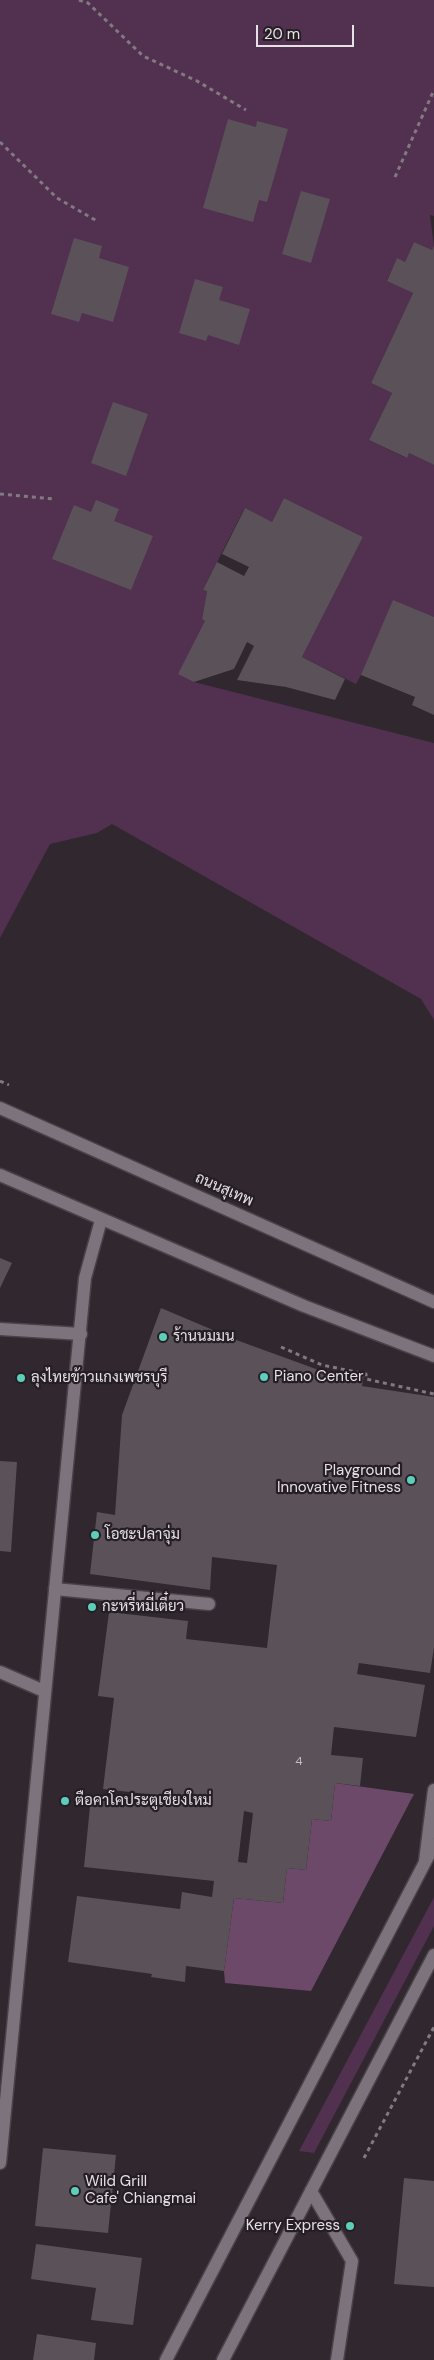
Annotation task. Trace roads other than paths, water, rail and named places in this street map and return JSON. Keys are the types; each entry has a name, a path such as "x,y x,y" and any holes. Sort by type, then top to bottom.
{"street":[{"name":"ถนนสุเทพ","path":"0,1108 434,1302"},
{"path":"0,1175 304,1306 434,1356"},
{"path":"0,2163 85,1278 102,1220"},
{"path":"0,1329 81,1334"},
{"path":"55,1589 209,1604"},
{"path":"0,1672 44,1690"},
{"path":"425,1861 434,1790"},
{"path":"166,2360 434,1845"},
{"path":"223,2360 434,1955"},
{"path":"0,2025 13,2031"},
{"path":"311,2191 352,2261 337,2360"}],"place":[{"name":"ร้านนมมน","path":"163,1337"},
{"name":"Piano Center","path":"264,1377"},
{"name":"ลุงไทยข้าวแกงเพชรบุรี","path":"21,1378"},
{"name":"Playground Innovative Fitness","path":"411,1480"},
{"name":"โอชะปลาจุ่ม","path":"95,1535"},
{"name":"กะหรี่หมี่เตี๋ยว","path":"92,1607"},
{"name":"ตือคาโคประตูเชียงใหม่","path":"65,1801"},
{"name":"Wild Grill Cafe' Chiangmai","path":"75,2191"},
{"name":"Kerry Express","path":"350,2226"}]}
